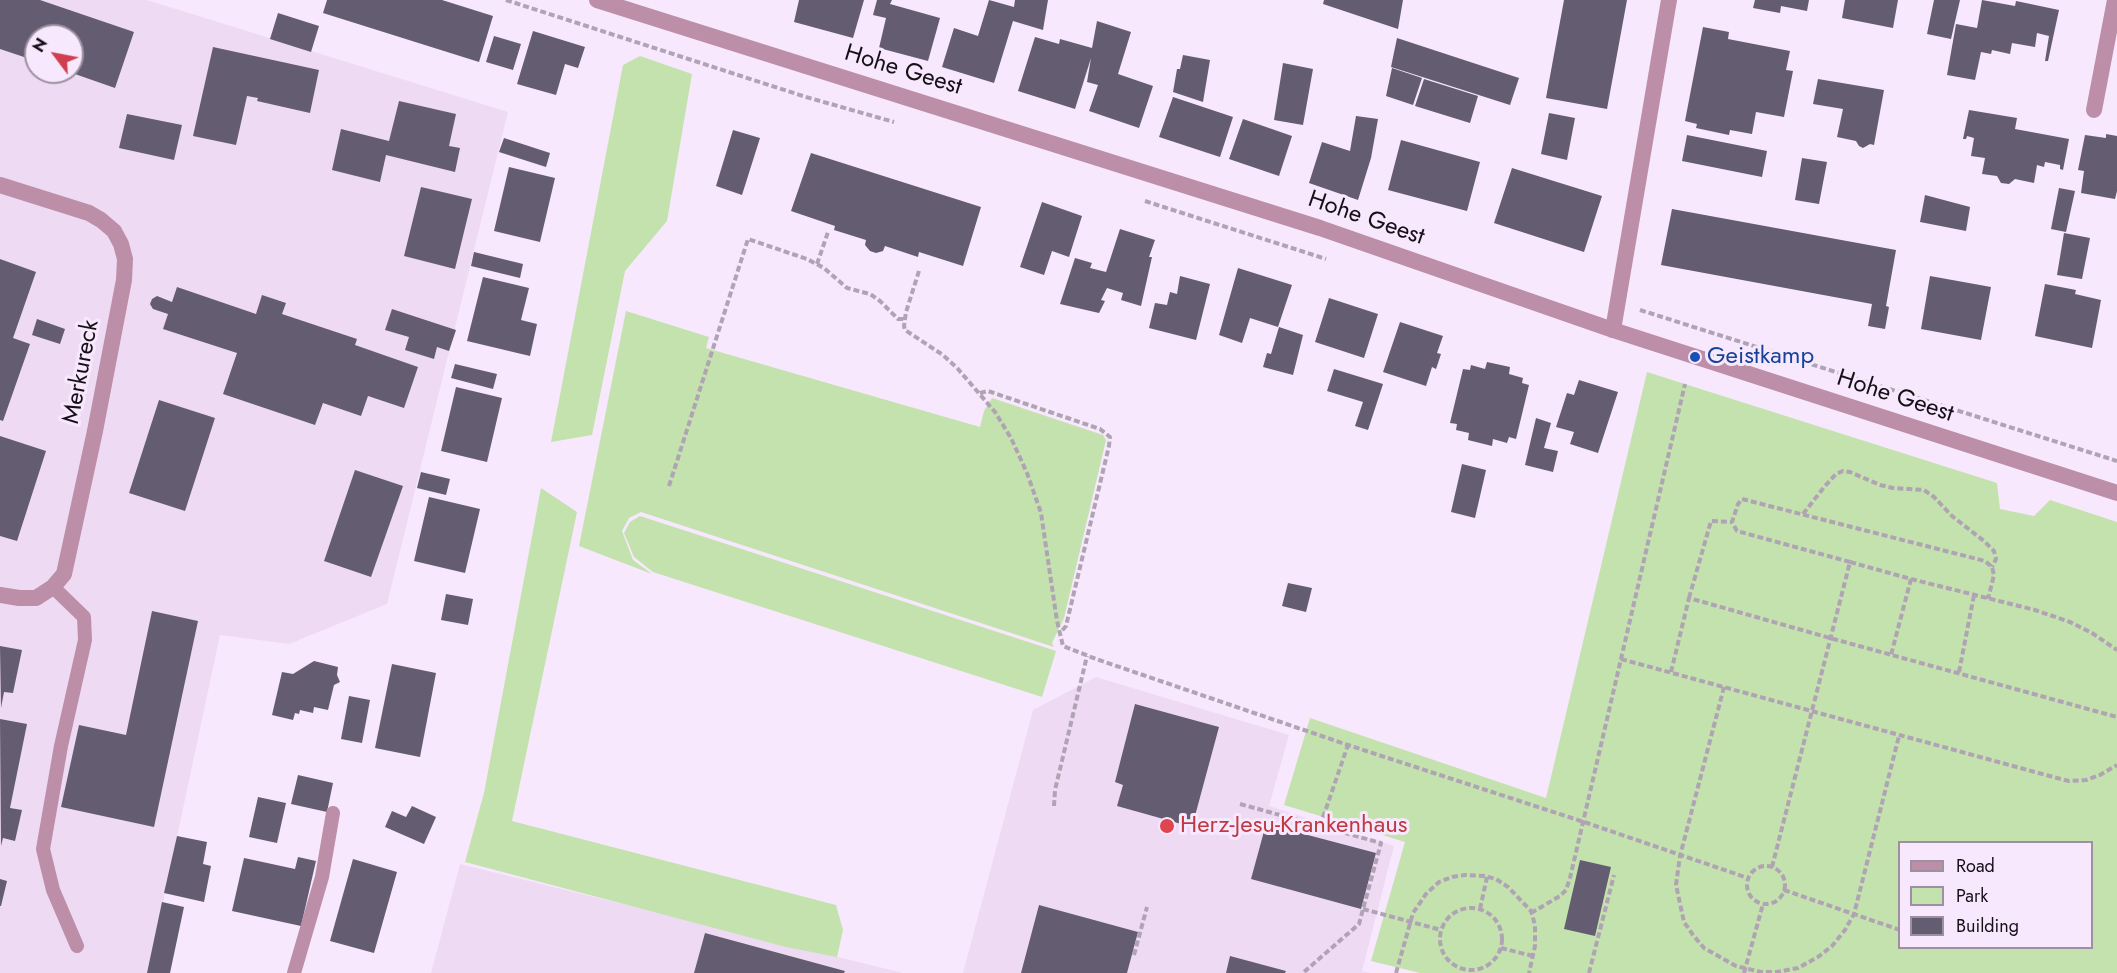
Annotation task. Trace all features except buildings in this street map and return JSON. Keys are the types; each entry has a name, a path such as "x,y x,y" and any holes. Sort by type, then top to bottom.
{"street":[{"name":"Hohe Geest","path":"597,0 1320,228 1613,330 2117,493"},
{"path":"1613,330 1669,0"},
{"path":"2094,110 2115,0"},
{"name":"Merkureck","path":"0,185 89,213 101,220 114,231 122,244 125,259 120,303 69,553 64,574 53,587"},
{"path":"0,595 36,598 53,587"}],"lane":[{"path":"53,587 84,617 86,640 61,746 43,849 53,890 77,946"},
{"path":"294,973 322,877 333,813"}],"path":[{"path":"506,0 806,97 902,125"},
{"path":"1141,200 1333,261"},
{"path":"817,264 828,232"},
{"path":"669,486 748,239 817,264 846,288 870,294 898,319 905,319"},
{"path":"919,271 905,319 905,330 943,355 980,393 1011,438 1027,473 1041,513 1059,634 1063,646 1348,745 1748,878"},
{"path":"1531,913 1566,890 1584,822 1685,384"},
{"path":"980,393 988,391 1100,429 1110,437 1066,627 1059,634"},
{"path":"1803,514 1836,474 1843,471 1851,472 1869,482 1886,487 1924,490 1994,551 1996,559 1992,567"},
{"path":"1988,599 1994,575 1992,567 1985,561 1742,499 1737,504 1732,522 1737,531 1911,579 1988,599 2035,610 2070,622 2092,633 2117,650"},
{"path":"1671,672 1711,521 1732,522"},
{"path":"1772,867 1850,562"},
{"path":"1891,654 1911,579"},
{"path":"1959,672 1974,595"},
{"path":"1689,598 2117,717"},
{"path":"1054,806 1055,790 1088,656"},
{"path":"1622,659 2069,781 2085,780 2100,775 2117,765"},
{"path":"1724,687 1680,855 1676,885 1684,922 1704,948 1745,971 1777,972 1798,968 1832,946 1845,930 1854,914 1899,736"},
{"path":"1320,826 1348,745"},
{"path":"1240,804 1381,843 1359,924 1304,972"},
{"path":"1758,867 1772,867 1781,872 1784,877 1784,890 1777,901 1763,904 1756,901 1748,892 1748,878 1758,867"},
{"path":"1396,973 1413,913 1426,894 1439,882 1452,876 1465,875 1496,879 1508,887 1531,913 1535,925 1533,956 1529,973"},
{"path":"1589,973 1614,875"},
{"path":"1480,909 1487,877"},
{"path":"1784,890 1898,930"},
{"path":"1745,971 1763,904"},
{"path":"1134,956 1147,907"},
{"path":"1363,909 1442,930"},
{"path":"1480,909 1488,913 1500,926 1502,948 1491,964 1475,971 1462,971 1448,961 1443,953 1440,942 1442,930 1446,920 1459,910 1480,909"},
{"path":"1502,948 1533,956"}],"shaded area":[{"path":"0,0 147,0 508,112 387,604 289,644 220,635 148,973 0,973"},
{"name":"Herz-Jesu-Krankenhaus","path":"1096,677 1289,735 1269,806 1394,846 1362,971 1370,973 963,973 1033,710"},
{"path":"460,864 903,973 431,973"}],"green space":[{"path":"640,56 692,74 667,221 625,271 592,435 551,442 623,65"},
{"path":"626,311 709,337 706,348 980,427 984,411 992,398 1103,435 1106,440 1064,618 1052,643 1054,647 641,512 629,518 622,531 633,560 652,574 579,546"},
{"path":"1647,372 1997,483 2000,509 2034,516 2050,500 2117,522 2117,973 1420,973 1371,961 1405,842 1284,805 1310,718 1546,798"},
{"path":"541,488 577,512 512,821 836,905 843,930 837,957 786,947 465,862 484,793"},
{"path":"640,516 1056,651 1042,697 653,572 634,557 624,533 630,522"}],"place":[{"name":"Geistkamp","path":"1695,357"},
{"name":"Herz-Jesu-Krankenhaus","path":"1167,826"}]}
